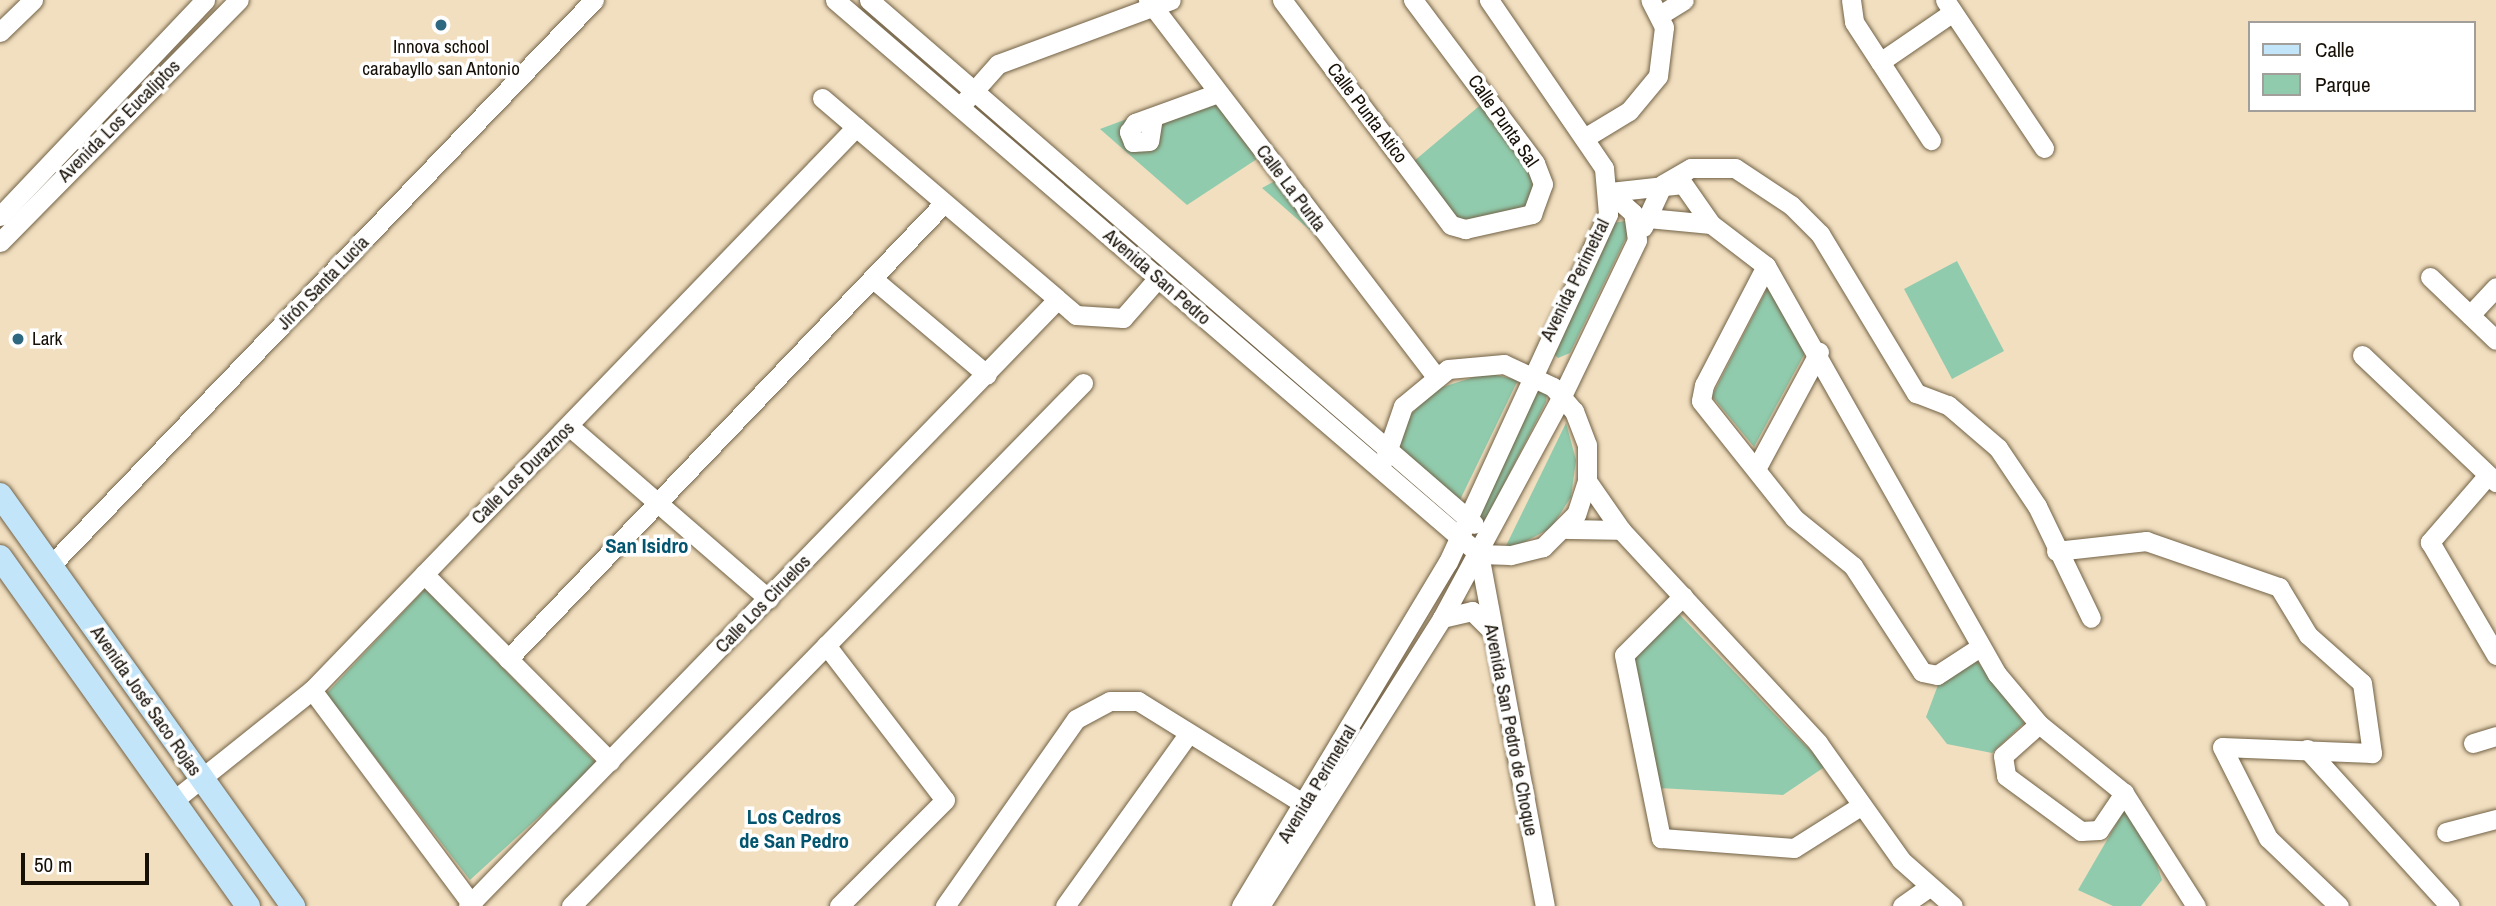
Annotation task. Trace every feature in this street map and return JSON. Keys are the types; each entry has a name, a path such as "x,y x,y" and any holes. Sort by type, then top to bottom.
{"main road":[{"name":"Avenida José Saco Rojas","path":"0,495 293,906"},
{"name":"Avenida José Saco Rojas","path":"0,557 248,906"}],"street":[{"path":"0,32 33,0"},
{"name":"Avenida Los Eucaliptos","path":"0,216 205,0"},
{"name":"Avenida Los Eucaliptos","path":"0,242 239,0"},
{"name":"Jirón Santa Lucía","path":"50,566 594,0"},
{"name":"Avenida San Pedro","path":"835,0 1459,537 1483,546"},
{"name":"Avenida San Pedro","path":"869,0 1466,518 1483,546"},
{"name":"Calle Punta Atico","path":"1282,0 1451,225"},
{"name":"Calle Punta Sal","path":"1413,0 1535,163 1543,184 1540,202 1522,219 1465,229 1451,225"},
{"path":"1489,0 1586,137 1610,192 1663,184 1690,190 1711,224 1766,266 1819,352 1980,647 2039,724 2124,793 2196,906"},
{"path":"1586,137 1629,111 1658,76 1655,8 1684,0"},
{"path":"1851,0 1854,22 1931,140"},
{"path":"960,107 998,64 1157,3"},
{"name":"Calle La Punta","path":"1157,3 1219,93 1435,376"},
{"path":"1880,62 1949,6 2044,148"},
{"path":"1153,117 1219,93"},
{"path":"822,98 1056,301 1076,315 1116,320 1158,278"},
{"name":"Calle Los Duraznos","path":"173,801 203,780 312,690 856,127"},
{"path":"1637,240 1663,184 1691,168 1735,168 1791,205 1820,234 1916,393 1948,405 1998,449 2037,506 2056,551 2091,618"},
{"name":"Avenida Perimetral","path":"1248,905 1441,618 1483,546 1562,396 1637,240 1633,213 1610,192"},
{"name":"Avenida Perimetral","path":"1248,905 1459,537 1531,372 1604,223 1610,192"},
{"path":"508,659 944,203"},
{"path":"1648,218 1711,224"},
{"path":"1766,266 1701,394 1794,517 1858,573 1922,672 1937,675 1980,647"},
{"path":"2430,277 2496,340"},
{"path":"872,278 987,375"},
{"path":"2470,315 2496,287"},
{"name":"Calle Los Ciruelos","path":"471,905 1056,301"},
{"path":"1756,469 1819,352"},
{"path":"2362,355 2492,479 2430,542 2496,655"},
{"path":"1385,471 1386,447 1403,406 1435,376 1476,362 1531,372 1562,396 1581,427 1587,481 1621,530 1818,743 1862,805 1928,888 1953,906"},
{"path":"571,906 1083,383"},
{"path":"569,426 769,599"},
{"path":"1566,529 1587,481"},
{"path":"1483,546 1527,553 1566,529 1621,530"},
{"path":"2056,551 2146,541 2279,587 2308,635 2362,683 2372,752 2222,747 2268,838 2339,906"},
{"name":"Avenida San Pedro de Choque","path":"1483,546 1492,629 1545,906"},
{"path":"424,573 610,761"},
{"path":"1683,596 1624,655 1661,838 1794,848 1862,805"},
{"path":"1441,618 1472,611 1492,629"},
{"path":"826,645 945,800 839,906"},
{"path":"312,690 471,905"},
{"path":"945,906 1076,719 1110,701 1138,701 1306,805"},
{"path":"2039,724 2003,756 2006,776 2081,831 2099,830 2124,793"},
{"path":"1065,906 1188,734"},
{"path":"2473,743 2496,737"},
{"path":"2307,749 2450,906"},
{"path":"2446,832 2496,819"},
{"path":"1902,906 1928,888"}],"green space":[{"path":"1205,90 1260,157 1187,205 1100,129"},
{"path":"1484,102 1531,172 1533,187 1525,210 1457,222 1414,161"},
{"path":"1275,181 1330,248 1262,188"},
{"path":"1625,221 1628,234 1570,353 1558,358 1553,353 1613,223"},
{"path":"1957,261 2004,351 1952,379 1904,289"},
{"path":"1768,287 1805,353 1754,447 1712,396"},
{"path":"1487,373 1518,380 1460,500 1397,446 1407,419 1433,390"},
{"path":"1534,389 1547,393 1546,402 1484,523 1473,512"},
{"path":"1566,423 1576,460 1571,497 1551,528 1502,554"},
{"path":"425,589 597,764 470,880 326,694"},
{"path":"1678,613 1826,766 1783,795 1659,788 1632,657"},
{"path":"1977,661 2024,723 1992,753 1947,744 1926,717 1938,685"},
{"path":"2125,809 2146,833 2162,880 2141,906 2113,906 2078,890"}],"place":[{"name":"Innova school carabayllo san Antonio","path":"441,25"},
{"name":"Lark","path":"18,339"}],"district":[{"name":"San Isidro","path":"647,546"},
{"name":"Los Cedros de San Pedro","path":"794,829"}]}
